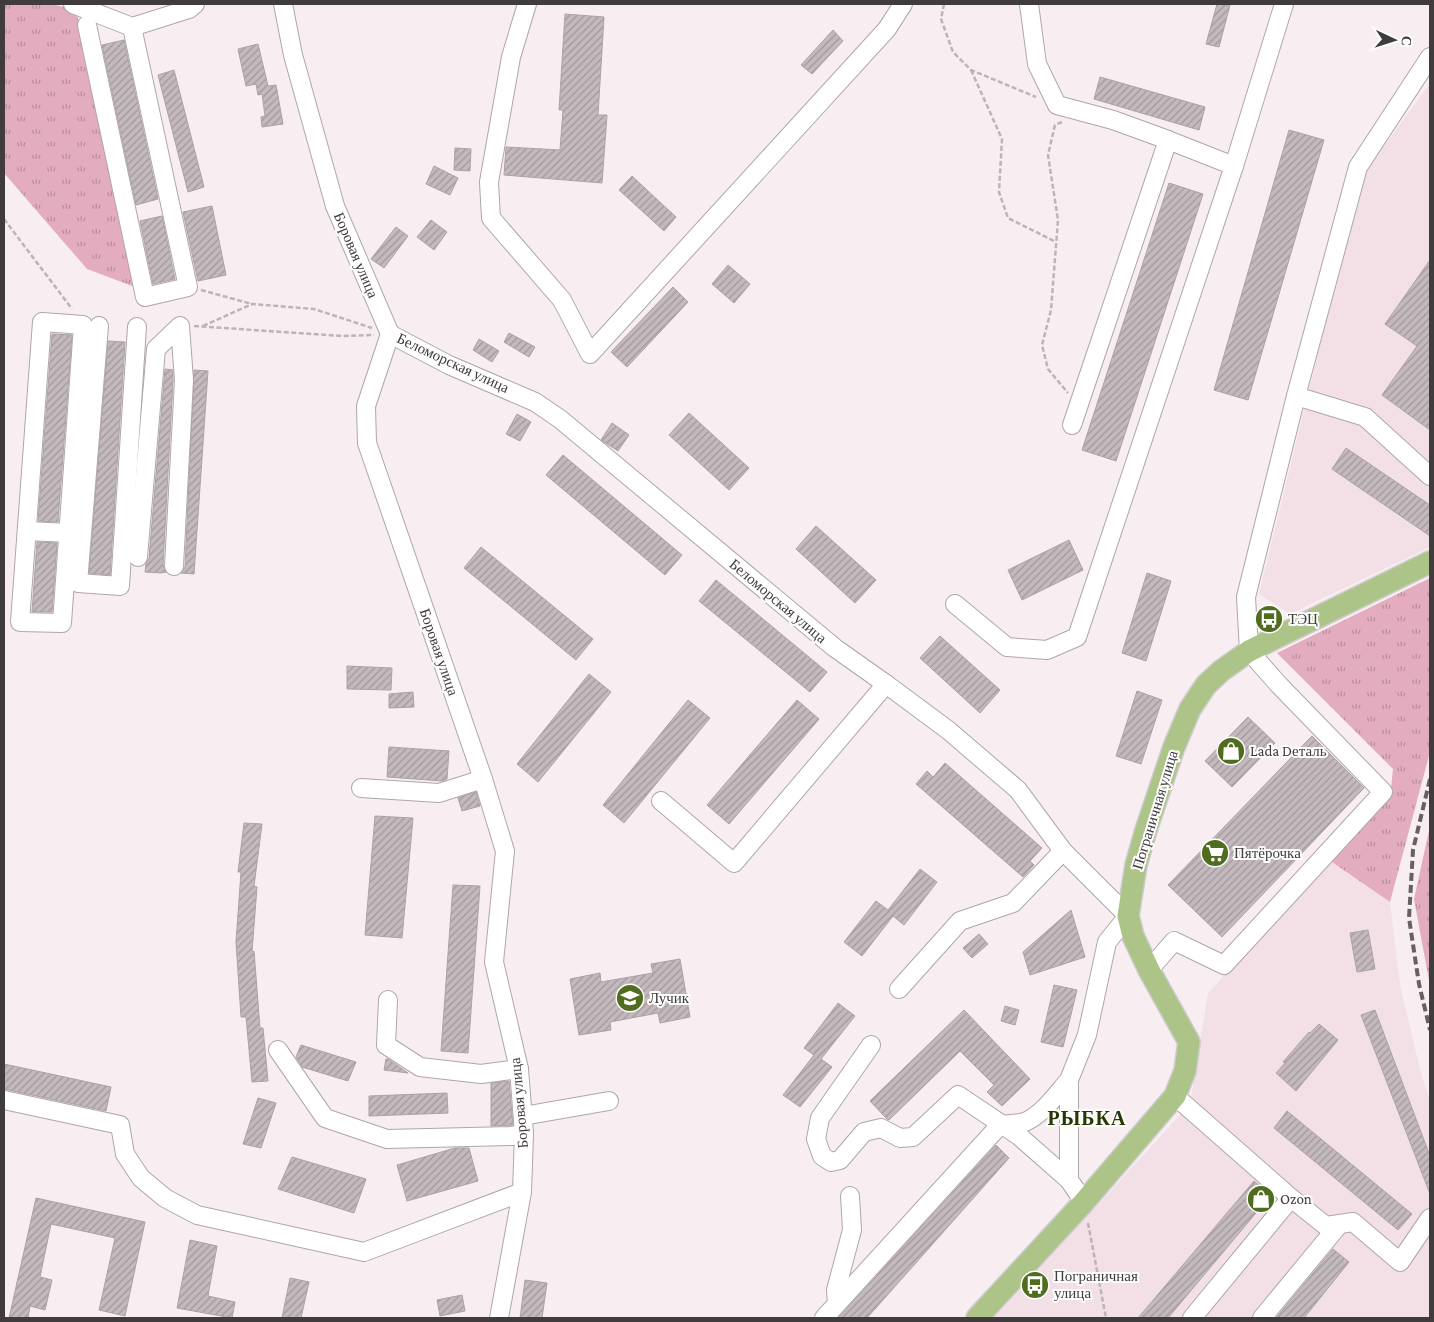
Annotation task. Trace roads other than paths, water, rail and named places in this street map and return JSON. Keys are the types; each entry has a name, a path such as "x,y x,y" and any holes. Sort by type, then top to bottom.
{"main road":[{"name":"Пограничная улица","path":"977,1318 1084,1202 1176,1096 1186,1070 1189,1042 1149,970 1133,936 1128,916 1136,865 1146,830 1174,747 1190,709 1206,685 1221,671 1250,651 1430,562"}],"street":[{"path":"73,4 132,28 189,9 195,4"},
{"name":"Боровая улица","path":"283,4 293,54 335,206 390,334 366,406 367,443 482,779 505,852 494,962 519,1069 524,1134 522,1192 499,1318"},
{"path":"526,4 511,57 489,182 491,218 562,300 590,354 886,29 903,4"},
{"path":"1028,4 1037,64 1057,105 1113,120 1234,166"},
{"path":"955,604 1007,647 1047,650 1077,637 1234,166 1284,4"},
{"path":"87,25 145,297 188,287 132,28"},
{"path":"1149,970 1174,942 1224,965 1384,792 1279,685 1250,651 1246,597 1296,396 1358,167 1430,57"},
{"path":"1072,425 1168,140"},
{"path":"42,322 83,325 62,623 20,622 28,531 42,322"},
{"path":"99,326 78,583 120,586 137,327"},
{"path":"138,557 156,349 180,326 184,380 174,566"},
{"name":"Беломорская улица","path":"390,334 450,365 535,402 560,419 835,648 948,730 1018,790 1062,850 1128,916"},
{"path":"1296,396 1365,417 1430,476"},
{"path":"28,531 69,533"},
{"path":"661,801 734,862 886,684"},
{"path":"361,788 439,793 482,779"},
{"path":"899,989 960,922 1013,903 1062,850"},
{"path":"824,1318 1000,1125 1023,1122 1034,1116 1043,1109 1069,1080 1087,1035 1107,942 1128,916"},
{"path":"388,1000 386,1045 420,1067 481,1074 519,1069"},
{"path":"872,1045 820,1118 816,1139 822,1156 831,1162 840,1160 864,1132 881,1128 900,1138 913,1137 958,1095 1019,1136 1069,1180 1084,1202"},
{"path":"278,1050 325,1118 387,1140 524,1134"},
{"path":"1069,1080 1069,1180"},
{"path":"1176,1096 1291,1198 1326,1226 1338,1226 1353,1222 1400,1262 1430,1218"},
{"path":"4,1100 120,1125 125,1154 141,1178 165,1198 197,1215 364,1252 522,1192"},
{"path":"523,1116 610,1100"},
{"path":"837,1302 836,1290 852,1230 850,1196"},
{"path":"1192,1318 1291,1198"},
{"path":"1262,1318 1338,1226"}],"railway":[{"path":"1430,779 1413,850 1409,918 1419,984 1430,1030"}],"place":[{"name":"ТЭЦ","path":"1269,619"},
{"name":"Lada Dеталь","path":"1231,751"},
{"name":"Пятёрочка","path":"1215,853"},
{"name":"Лучик","path":"630,998"},
{"name":"Ozon","path":"1261,1199"},
{"name":"Пограничная улица","path":"1035,1285"}],"district":[{"name":"РЫБКА","path":"1087,1118"}]}
